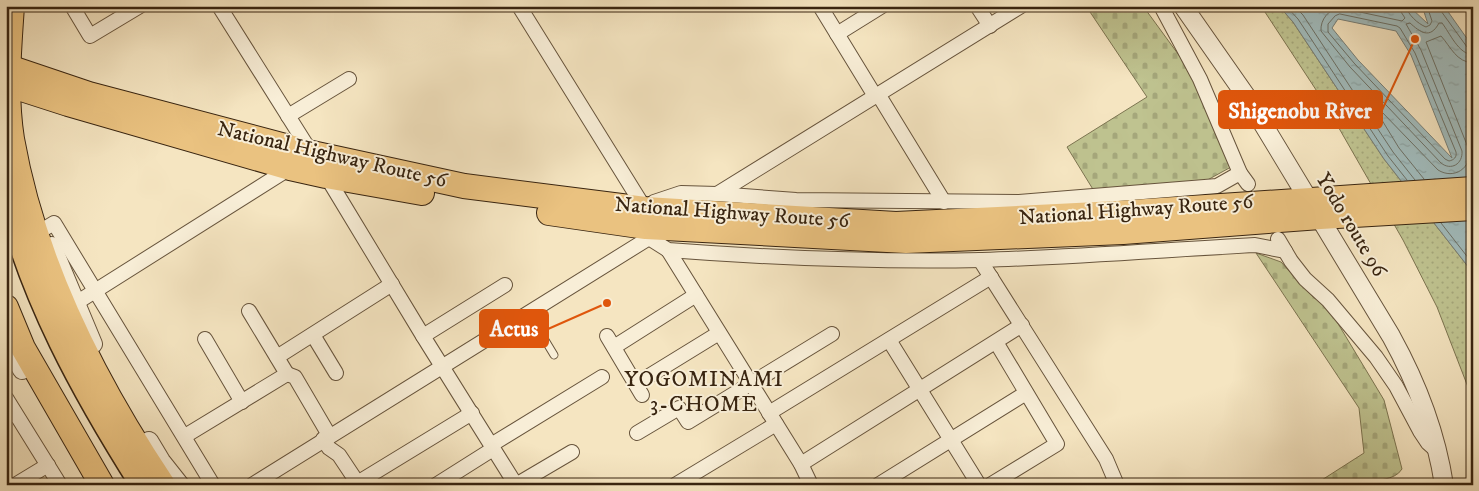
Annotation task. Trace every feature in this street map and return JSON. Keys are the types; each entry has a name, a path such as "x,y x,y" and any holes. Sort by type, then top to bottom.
{"highway":[{"path":"12,6 7,75 12,138 28,210 54,286 77,339 114,406 162,485"},
{"name":"National Highway Route 56","path":"7,75 89,94 312,154 647,225"},
{"name":"National Highway Route 56","path":"7,75 68,104 290,168 478,202 647,225 906,241 1123,232 1473,189"},
{"path":"6,187 21,238 54,326 94,402 144,485"},
{"name":"National Highway Route 56","path":"1322,208 1473,208"},
{"path":"6,306 23,348 97,483"}],"street":[{"path":"72,6 90,36 140,6"},
{"path":"219,6 516,485 572,452"},
{"path":"519,6 647,225 668,250 773,418 811,483"},
{"path":"820,6 944,202"},
{"path":"837,34 882,6"},
{"path":"977,6 990,26"},
{"path":"717,194 1021,6"},
{"path":"252,485 528,312 647,225 654,202 681,193 796,200 1019,202 1217,186 1244,178 1200,79 1161,6"},
{"name":"Yodo route 96","path":"1183,6 1322,208 1405,361 1431,427 1444,485"},
{"path":"288,116 349,79"},
{"path":"76,304 290,168"},
{"path":"28,210 44,229 95,349 131,413 161,461 180,485"},
{"path":"44,229 54,223 214,485"},
{"path":"668,250 819,258 980,260 1281,245 1305,280 1328,300 1376,357 1396,386 1420,431 1438,452"},
{"path":"980,260 1106,459 1117,485"},
{"path":"675,485 889,340 991,277"},
{"path":"277,357 392,284"},
{"path":"422,336 505,286"},
{"path":"696,295 610,341 639,389 719,332"},
{"path":"249,311 287,374 295,377 326,437 329,448 339,455 357,484 472,413"},
{"path":"800,464 1022,325"},
{"path":"637,433 679,408 688,422 832,334"},
{"path":"313,335 336,374"},
{"path":"205,339 242,402"},
{"path":"889,340 979,485"},
{"path":"990,485 1057,444 996,342"},
{"path":"7,344 97,483"},
{"path":"185,436 287,374"},
{"path":"436,485 602,377"},
{"path":"878,485 1026,393"},
{"path":"6,398 12,419 48,465 60,485"},
{"path":"15,485 48,465"}],"lane":[{"path":"528,312 554,356"}],"green space":[{"path":"1086,6 1143,6 1189,69 1231,167 1202,183 1094,191 1067,147 1147,97"},
{"path":"1261,6 1279,6 1293,22 1384,159 1473,273 1473,400 1437,307 1403,240 1324,102"},
{"path":"1256,253 1281,262 1313,297 1328,307 1384,400 1402,469 1399,473 1389,478 1362,485 1314,485 1364,453 1359,408"}],"water":[{"path":"1279,6 1409,6 1428,24 1422,6 1444,6 1473,47 1473,273 1384,159 1293,22","holes":["1338,19 1396,31 1411,55 1452,158 1358,60 1332,28"]}],"railway":[{"path":"1458,485 1473,481"}],"place":[{"name":"Shigenobu River","path":"1415,39"},
{"name":"Actus","path":"607,303"}],"district":[{"name":"YOGOMINAMI 3-CHOME","path":"704,392"}]}
